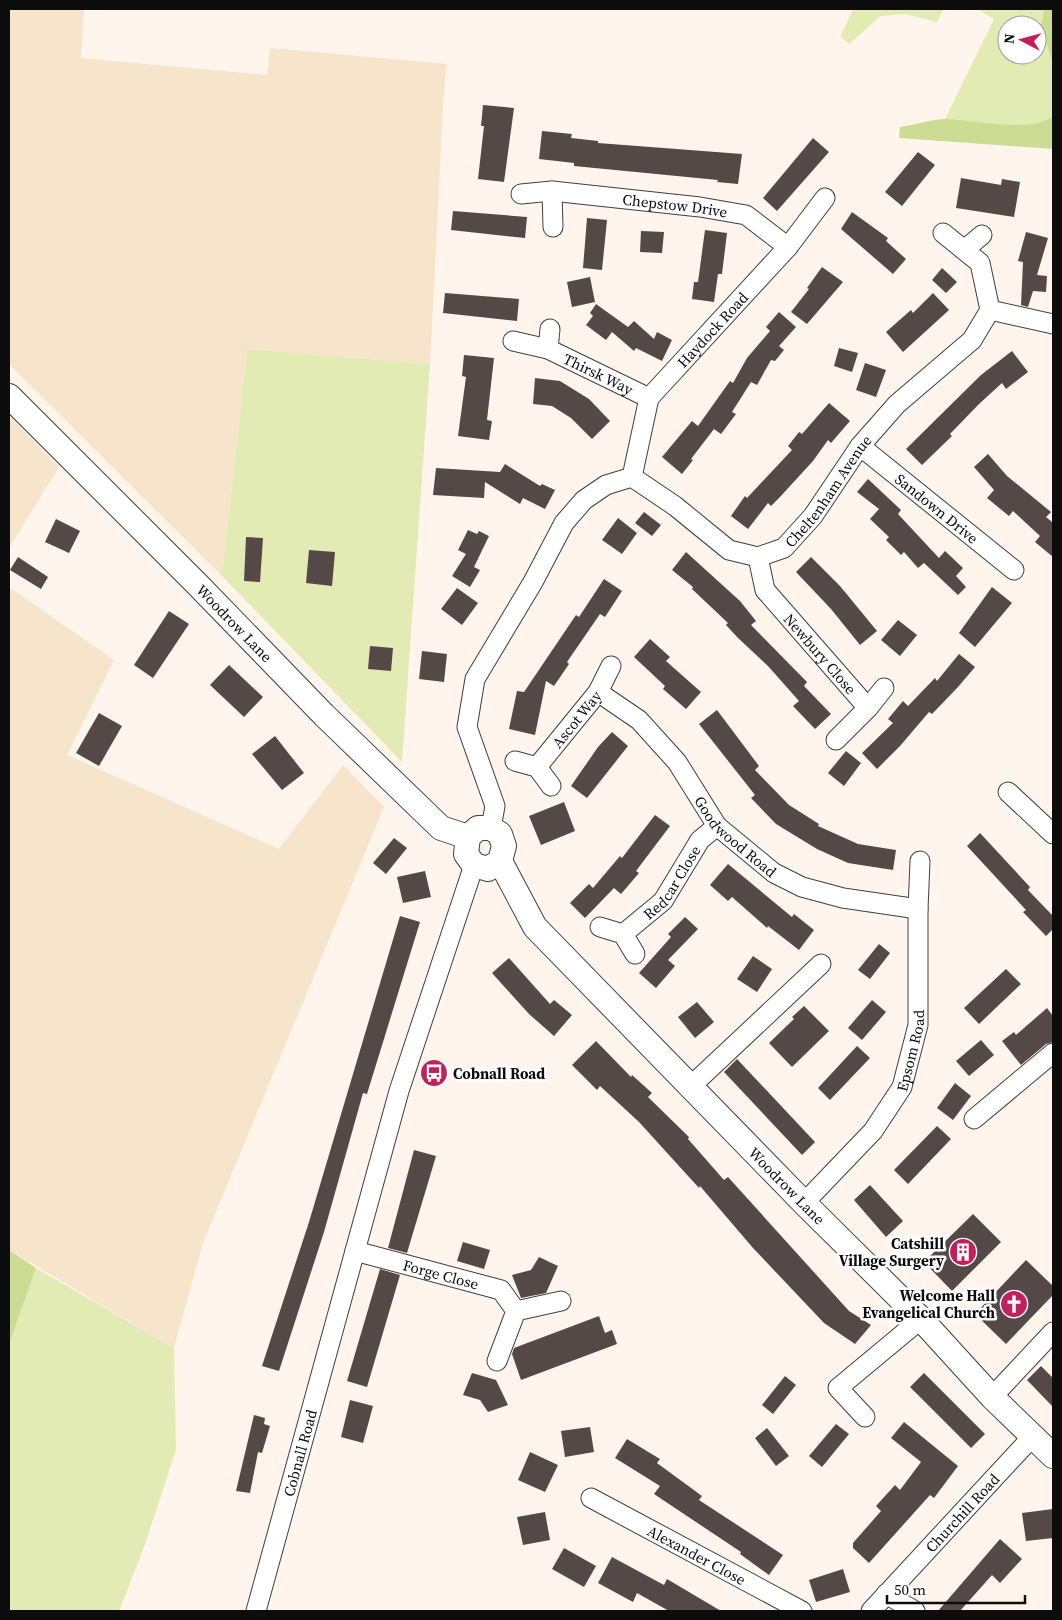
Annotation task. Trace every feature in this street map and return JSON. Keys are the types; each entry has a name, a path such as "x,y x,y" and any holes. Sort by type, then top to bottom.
{"street":[{"name":"Chepstow Drive","path":"521,194 552,191 700,207 746,216 788,247"},
{"path":"552,191 553,226"},
{"name":"Haydock Road","path":"649,398 788,247 825,198"},
{"path":"943,233 980,264 990,310 1053,324"},
{"path":"964,250 982,235"},
{"name":"Cheltenham Avenue","path":"758,557 784,548 813,516 860,446 898,404 972,340 990,310"},
{"name":"Thirsk Way","path":"548,349 550,329"},
{"name":"Thirsk Way","path":"513,341 548,349 649,398"},
{"name":"Woodrow Lane","path":"9,396 197,584 324,715 442,828 468,837"},
{"path":"632,477 649,398"},
{"name":"Sandown Drive","path":"860,446 1014,570"},
{"path":"632,477 674,506 729,550 758,557"},
{"path":"491,828 495,806 467,727 475,679 533,582 564,523 584,500 606,485 632,477"},
{"name":"Newbury Close","path":"758,557 765,590 868,708 836,740"},
{"name":"Ascot Way","path":"536,766 598,692 611,666"},
{"path":"868,708 884,688"},
{"name":"Goodwood Road","path":"598,692 639,720 677,762 717,826 774,873 802,887 843,898 918,909"},
{"path":"515,761 536,766 551,786"},
{"path":"1008,792 1053,834"},
{"name":"Redcar Close","path":"622,934 663,901 700,840 717,826"},
{"path":"478,828 491,828 500,834 504,846 500,861 488,868 474,865 466,854 468,837 478,828"},
{"name":"Woodrow Lane","path":"500,861 535,927 804,1203 921,1319 992,1397 1053,1456"},
{"name":"Epsom Road","path":"804,1203 873,1131 902,1087 918,1025 920,861"},
{"name":"Cobnall Road","path":"256,1611 399,1091 474,865"},
{"path":"600,927 622,934 635,954"},
{"path":"690,1087 821,964"},
{"path":"974,1119 1053,1053"},
{"name":"Forge Close","path":"355,1251 501,1290 516,1311"},
{"path":"497,1361 516,1311 561,1301"},
{"path":"865,1417 838,1388 921,1319"},
{"path":"992,1397 1053,1332"},
{"name":"Churchill Road","path":"871,1611 1032,1437"},
{"name":"Alexander Close","path":"591,1498 802,1611"},
{"path":"886,1594 915,1611"}],"shaded area":[{"path":"9,9 84,9 81,58 267,75 270,48 447,64 444,90 430,364 247,349 222,576 9,364"},
{"path":"9,416 59,467 9,548"},
{"path":"9,587 114,660 67,755 279,849 343,765 384,807 203,1243 174,1348 9,1250"}],"green space":[{"path":"853,9 944,9 937,22 905,14 880,16 850,44 840,37"},
{"path":"977,9 1044,9 1043,15 997,15 997,65 1047,65 1047,45 1053,64 1053,118 1042,122 1015,125 971,123 945,119 994,19"},
{"path":"1044,9 1053,9 1053,64 1047,45 1047,15 1043,15"},
{"path":"1053,117 1053,149 899,138 900,127 935,120 946,119 1015,125 1042,122"},
{"path":"247,349 430,364 402,762 222,576"},
{"path":"9,1250 36,1268 9,1345"},
{"path":"36,1268 174,1348 176,1450 142,1553 119,1611 9,1611 9,1345"}],"building":[{"path":"483,105 514,108 504,182 478,179 484,126 481,126"},
{"path":"542,131 572,134 571,138 598,141 598,143 742,154 738,184 717,182 718,180 574,166 574,163 539,159"},
{"path":"813,138 829,152 777,211 763,198"},
{"path":"918,152 935,165 902,206 885,192"},
{"path":"961,178 1001,185 1002,179 1020,182 1014,217 956,208"},
{"path":"453,211 527,217 525,238 451,230"},
{"path":"852,212 888,238 886,241 906,259 893,274 841,229"},
{"path":"587,218 607,220 602,270 583,268"},
{"path":"705,230 727,233 722,274 718,274 714,302 692,299 694,282 698,282"},
{"path":"641,231 664,232 662,253 640,252"},
{"path":"1026,232 1048,238 1037,275 1047,276 1046,292 1033,291 1028,307 1021,305 1023,262 1018,261"},
{"path":"822,267 843,282 807,324 791,312 809,289 807,288"},
{"path":"942,268 957,282 946,293 932,280"},
{"path":"590,277 595,302 572,307 567,282"},
{"path":"445,293 519,299 517,321 443,313"},
{"path":"933,293 949,310 903,352 886,332 911,310 913,313"},
{"path":"596,304 628,327 634,321 654,339 657,332 672,340 662,361 636,348 634,351 612,332 606,340 586,325 593,316 590,313"},
{"path":"779,312 796,327 779,346 784,350 775,361 771,360 757,385 751,382 732,412 736,414 721,434 714,429 682,474 662,457 692,421 698,426 730,381 733,383 747,358 770,331 766,327"},
{"path":"839,348 858,353 852,372 834,366"},
{"path":"1012,351 1028,372 1006,389 1002,383 979,404 950,434 952,436 922,465 906,449 981,375"},
{"path":"464,355 494,358 487,420 492,421 489,440 458,436 466,377 462,376"},
{"path":"865,363 886,370 876,397 856,390"},
{"path":"535,378 560,381 589,399 610,421 592,439 571,418 552,406 533,404"},
{"path":"829,403 850,421 831,443 828,440 813,461 771,506 768,503 748,529 731,516 745,496 747,498 792,450 788,446 799,432 802,434"},
{"path":"988,454 1007,476 1051,512 1046,517 1053,521 1053,557 1035,542 1040,536 1013,511 1009,516 987,498 994,490 974,467"},
{"path":"505,464 540,486 542,484 555,490 545,509 523,498 520,504 485,482 484,498 433,495 436,468 500,472"},
{"path":"868,479 901,510 898,514 939,558 945,551 963,568 956,576 966,587 958,595 924,563 918,568 904,552 901,555 886,540 889,537 870,519 879,509 857,492"},
{"path":"644,512 661,525 652,536 635,523"},
{"path":"618,518 637,533 622,554 602,540"},
{"path":"56,519 80,531 69,553 45,542"},
{"path":"468,530 477,534 479,531 489,536 474,567 480,570 470,587 452,576 466,554 458,550"},
{"path":"246,537 263,538 260,582 244,581"},
{"path":"309,550 335,552 332,586 306,583"},
{"path":"686,552 740,601 756,621 751,625 807,682 804,686 831,714 815,729 793,706 799,701 768,666 738,638 726,625 728,623 692,589 693,587 672,570"},
{"path":"18,557 48,577 41,589 10,570"},
{"path":"811,557 840,586 877,631 860,645 831,609 796,572"},
{"path":"604,579 622,591 605,617 600,614 567,662 569,664 554,686 546,681 535,735 509,729 517,691 524,692 576,615 579,617"},
{"path":"992,587 1012,603 975,647 959,633"},
{"path":"457,588 478,603 462,625 441,609"},
{"path":"169,611 189,624 153,678 134,665"},
{"path":"898,620 917,635 900,656 881,640"},
{"path":"650,639 670,657 666,661 701,692 686,709 663,689 665,686 634,657"},
{"path":"370,646 393,648 391,671 368,669"},
{"path":"422,651 447,654 444,682 419,679"},
{"path":"959,654 975,667 932,714 929,712 877,769 862,753 893,723 888,719 903,701 908,706 935,678 937,681"},
{"path":"229,665 263,697 244,717 210,685"},
{"path":"717,710 759,766 755,770 789,805 819,824 818,826 858,844 896,850 893,870 848,863 817,849 776,824 751,798 755,795 699,724"},
{"path":"99,713 122,726 99,766 76,753"},
{"path":"612,732 628,746 587,798 571,786 598,747"},
{"path":"275,736 304,773 282,790 252,754"},
{"path":"846,751 861,763 844,786 828,773"},
{"path":"564,802 575,831 541,845 529,816"},
{"path":"655,815 670,826 636,871 639,873 621,894 614,888 585,918 570,903 589,884 593,888 620,856 622,858"},
{"path":"980,833 1030,887 1028,890 1053,916 1053,929 1046,936 1023,912 1026,910 967,846"},
{"path":"394,838 407,848 386,874 373,863"},
{"path":"728,864 792,917 794,914 814,930 799,950 768,926 767,928 732,897 728,901 710,885"},
{"path":"425,871 431,897 403,903 397,877"},
{"path":"400,916 420,922 367,1094 363,1093 324,1232 279,1371 262,1366 309,1222"},
{"path":"685,917 698,929 668,960 675,966 656,988 639,973 671,937 668,934"},
{"path":"879,944 890,953 870,979 858,970"},
{"path":"753,956 772,969 757,992 737,979"},
{"path":"509,958 550,1004 554,1000 572,1015 554,1036 529,1014 492,973"},
{"path":"1006,969 1021,984 979,1024 964,1008"},
{"path":"872,1000 886,1012 862,1040 848,1028"},
{"path":"697,1002 714,1022 695,1038 678,1017"},
{"path":"804,1006 829,1031 792,1067 769,1043 794,1019 792,1017"},
{"path":"1047,1008 1053,1016 1053,1042 1046,1044 1021,1065 1002,1041 1014,1032 1016,1035"},
{"path":"981,1040 994,1055 969,1076 956,1061"},
{"path":"596,1041 631,1077 632,1075 652,1093 648,1097 689,1137 688,1139 724,1180 728,1177 849,1311 871,1325 855,1344 824,1323 753,1248 700,1186 699,1188 639,1122 600,1086 597,1090 572,1065"},
{"path":"857,1046 870,1058 830,1100 818,1088"},
{"path":"737,1059 815,1142 802,1155 724,1072"},
{"path":"955,1083 971,1096 953,1120 937,1108"},
{"path":"937,1126 951,1139 908,1184 894,1170"},
{"path":"414,1150 436,1156 407,1253 388,1248"},
{"path":"870,1185 903,1221 886,1237 854,1200"},
{"name":"Catshill Village Surgery","path":"973,1214 1001,1242 952,1291 924,1262"},
{"path":"463,1242 490,1250 484,1269 457,1261"},
{"path":"539,1257 558,1266 546,1293 521,1298 512,1275 531,1270"},
{"name":"Welcome Hall Evangelical Church","path":"1026,1260 1053,1286 1053,1295 1006,1344 975,1314"},
{"path":"380,1269 400,1275 367,1387 347,1381"},
{"path":"599,1316 605,1333 612,1330 617,1344 521,1380 512,1354 514,1348"},
{"path":"1041,1366 1053,1378 1053,1407 1027,1380"},
{"path":"472,1373 496,1380 508,1405 488,1412 480,1400 463,1395"},
{"path":"924,1373 985,1434 971,1448 910,1387"},
{"path":"785,1376 796,1385 773,1414 762,1405"},
{"path":"350,1400 373,1406 363,1443 341,1437"},
{"path":"254,1415 265,1418 264,1424 270,1426 262,1453 258,1452 250,1493 236,1491"},
{"path":"904,1422 958,1466 934,1498 930,1495 869,1563 853,1548 853,1543 881,1511 876,1506 895,1485 900,1490 921,1462 891,1438"},
{"path":"836,1424 849,1434 822,1467 809,1456"},
{"path":"590,1427 594,1452 565,1457 561,1431"},
{"path":"767,1428 789,1456 776,1466 755,1438"},
{"path":"627,1439 660,1459 657,1463 702,1496 699,1500 783,1555 769,1575 740,1554 741,1552 654,1494 660,1486 615,1458"},
{"path":"530,1452 558,1465 545,1492 518,1480"},
{"path":"1053,1509 1053,1538 1026,1541 1022,1513"},
{"path":"545,1512 550,1540 523,1545 517,1517"},
{"path":"1000,1539 1022,1559 1000,1583 992,1575 960,1611 938,1611"},
{"path":"564,1548 596,1566 584,1587 552,1569"},
{"path":"612,1557 664,1585 667,1579 721,1611 669,1611 637,1593 633,1602 598,1583"},
{"path":"843,1569 850,1592 816,1602 809,1580"}],"place":[{"name":"Cobnall Road","path":"434,1073"},
{"name":"Catshill Village Surgery","path":"963,1252"},
{"name":"Welcome Hall Evangelical Church","path":"1014,1304"}]}
